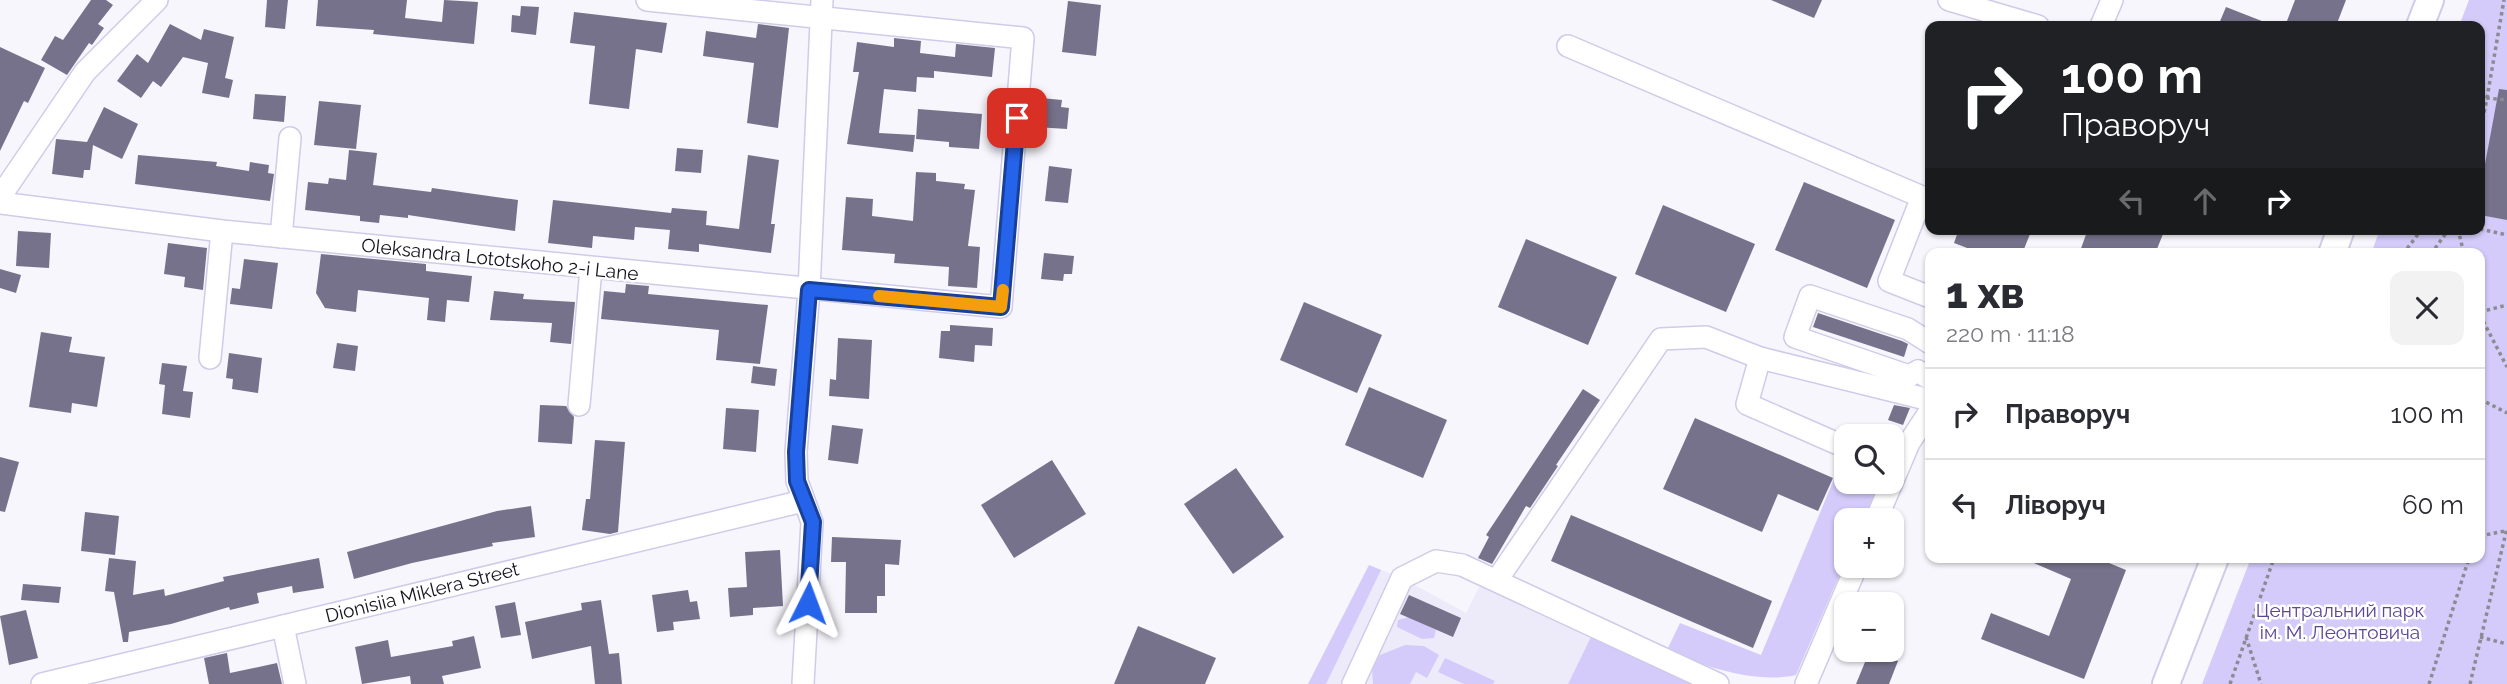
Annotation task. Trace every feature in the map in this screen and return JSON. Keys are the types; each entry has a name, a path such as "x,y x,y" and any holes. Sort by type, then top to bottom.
{"main road":[{"path":"2422,21 2430,0"},
{"path":"2166,684 2207,563"}],"street":[{"path":"0,200 85,72 158,0"},
{"path":"647,0 822,10 809,290 796,452 797,481 813,522 803,684"},
{"path":"1949,0 2021,21"},
{"path":"2103,21 2112,0"},
{"name":"Oleksandra Lototskoho 2-i Lane","path":"0,200 281,237 1001,307 1023,38 822,10"},
{"path":"1568,46 1922,197 1889,281 1925,295"},
{"path":"281,237 290,138"},
{"path":"210,359 222,230"},
{"path":"579,405 591,268"},
{"path":"1925,340 1908,329 1810,296 1795,337 1891,372 1909,376 1917,371 1925,376"},
{"path":"1497,580 1661,339 1706,337 1760,358 1925,399"},
{"path":"1760,358 1747,404 1834,442"},
{"path":"1881,508 1909,443 1925,419"},
{"name":"Dionisiia Miklera Street","path":"42,684 803,501"},
{"path":"1353,684 1402,578 1436,561 1462,565 1497,580 1718,684"},
{"path":"1806,684 1851,578"},
{"path":"283,626 295,684"}],"path":[{"path":"2485,108 2504,0"},
{"path":"2487,98 2507,100"},
{"path":"2485,230 2507,235"},
{"path":"2485,312 2507,304"},
{"path":"2485,324 2507,368"},
{"path":"2485,402 2507,413"},
{"path":"2470,684 2507,530 2485,535"},
{"path":"2230,684 2272,563"},
{"path":"2429,684 2467,563"},
{"path":"2246,637 2261,684"},
{"path":"2480,637 2507,644"}],"shaded area":[{"path":"1369,565 1402,578 1466,613 1482,581 1709,684 1308,684"}],"green space":[{"name":"Центральний парк ім. М. Леонтовича","path":"2469,0 2507,0 2507,684 2202,684 2249,563 2485,563 2485,248 2373,248 2378,235 2485,235 2485,21 2461,21"},
{"path":"1834,479 1834,494 1875,494 1869,508 1834,508 1834,578 1838,578 1796,675 1748,676 1697,662 1667,650 1680,623 1761,655"},
{"path":"1369,565 1381,570 1326,684 1308,684"},
{"path":"1409,617 1436,630 1434,638 1422,639 1397,627 1398,620"},
{"path":"1592,635 1709,684 1568,684"},
{"path":"1405,645 1424,646 1439,655 1427,678 1416,672 1410,684 1373,684 1372,667 1380,655"},
{"path":"1445,658 1495,681 1493,684 1464,684 1438,672"}],"building":[{"path":"91,0 106,0 113,5 98,24 104,28 92,45 89,43 67,75 41,60 55,36 63,40"},
{"path":"267,0 288,0 285,29 265,27"},
{"path":"318,0 407,0 405,18 442,22 444,0 478,2 474,44 373,34 374,30 316,26"},
{"path":"1771,0 1822,0 1814,18"},
{"path":"2295,0 2346,0 2338,21 2287,21"},
{"path":"1068,1 1101,5 1096,56 1062,52"},
{"path":"521,6 539,7 536,35 511,32 512,15 520,16"},
{"path":"2226,7 2262,21 2220,21"},
{"path":"574,12 667,23 662,53 636,49 629,109 589,104 595,46 570,43"},
{"path":"170,24 201,40 204,29 234,37 225,78 233,80 229,98 202,93 208,63 183,57 161,87 153,81 141,98 117,81 137,54 148,63"},
{"path":"758,24 789,28 778,128 747,123 754,63 703,56 706,31 756,38"},
{"path":"894,38 921,41 920,53 955,57 956,44 995,48 992,77 934,71 934,78 917,77 916,92 884,89 879,133 915,135 913,152 847,144 859,72 853,72 857,42 894,47"},
{"path":"0,47 45,68 28,103 24,101 0,151"},
{"path":"2499,89 2507,90 2507,220 2485,216 2485,164"},
{"path":"255,94 286,96 284,122 253,119"},
{"path":"1041,98 1062,100 1061,107 1069,108 1067,129 1036,127"},
{"path":"319,101 361,105 356,149 314,145"},
{"path":"104,107 138,124 122,159 93,145 90,170 84,170 83,178 52,174 56,139 87,142"},
{"path":"918,109 982,114 979,149 949,147 949,142 916,139"},
{"path":"677,148 703,150 701,173 675,171"},
{"path":"349,150 377,153 373,185 431,192 432,188 518,200 515,231 408,215 408,218 380,215 379,223 360,221 360,216 305,210 308,182 328,184 329,178 346,180"},
{"path":"138,155 217,162 216,166 249,171 250,162 269,165 268,173 274,174 270,201 135,184"},
{"path":"748,155 779,160 771,224 775,224 771,253 699,244 699,252 668,249 670,230 635,227 634,240 593,236 592,248 548,243 553,200 671,213 672,208 707,211 706,225 739,229"},
{"path":"1049,166 1072,169 1068,203 1045,201"},
{"path":"916,172 936,173 936,181 965,184 964,189 975,190 968,246 980,247 977,288 948,286 949,267 894,263 895,254 842,250 846,197 873,199 872,216 913,221"},
{"path":"1804,182 1895,220 1867,288 1775,250"},
{"path":"1663,205 1755,244 1726,312 1635,274"},
{"path":"18,231 51,233 49,268 16,266"},
{"path":"1957,235 2030,235 2024,248 1967,248 1954,243"},
{"path":"2086,235 2163,235 2157,248 2081,248"},
{"path":"1526,239 1617,277 1588,345 1498,307"},
{"path":"168,243 207,248 203,290 184,287 185,277 164,274"},
{"path":"1044,253 1074,256 1072,274 1064,274 1063,281 1041,279"},
{"path":"321,254 426,264 426,271 472,276 469,302 447,300 445,322 427,320 429,298 358,290 356,312 325,308 316,293"},
{"path":"244,259 278,263 272,309 230,304 232,288 240,289"},
{"path":"0,269 21,275 16,293 0,288"},
{"path":"626,284 649,286 648,294 768,305 760,364 716,360 719,330 601,319 604,291 625,293"},
{"path":"494,291 524,294 523,299 575,302 571,344 550,342 552,323 490,320"},
{"path":"1304,302 1382,335 1357,393 1280,360"},
{"path":"1818,313 1908,344 1904,357 1813,327"},
{"path":"950,325 993,328 992,346 975,345 974,362 939,358 941,331 950,331"},
{"path":"41,332 72,337 69,352 105,357 97,407 72,403 71,413 29,407"},
{"path":"838,338 872,340 869,399 829,396 830,379 836,380"},
{"path":"337,343 358,346 355,371 333,368"},
{"path":"229,353 262,358 258,393 232,389 233,379 226,378"},
{"path":"162,363 187,366 183,391 193,392 190,418 162,414 165,385 159,384"},
{"path":"753,366 777,369 775,386 751,383"},
{"path":"1369,387 1447,420 1423,478 1345,445"},
{"path":"1583,389 1600,400 1530,508 1526,506 1492,564 1478,558 1489,537 1486,535"},
{"path":"540,405 566,406 574,417 572,444 538,442"},
{"path":"1894,405 1910,408 1903,424 1888,420"},
{"path":"726,408 759,410 756,452 723,449"},
{"path":"1695,418 1833,478 1818,511 1778,494 1762,532 1663,489"},
{"path":"832,425 863,429 858,464 828,460"},
{"path":"595,440 625,442 618,532 610,534 582,530 586,499 590,499"},
{"path":"0,457 19,462 5,512 0,511"},
{"path":"1052,460 1086,514 1014,558 981,505"},
{"path":"1236,468 1284,537 1233,574 1184,504"},
{"path":"531,506 535,537 492,543 493,546 412,563 354,579 347,552 497,511"},
{"path":"85,512 119,516 115,555 81,551"},
{"path":"1571,515 1772,601 1753,648 1551,561"},
{"path":"832,537 901,540 899,565 885,564 885,596 877,596 877,613 845,613 846,562 831,562"},
{"path":"780,550 783,606 753,608 753,615 730,617 728,588 747,587 745,552"},
{"path":"109,558 136,561 133,595 164,589 165,596 224,581 223,577 319,558 324,588 293,593 292,586 257,593 259,603 230,610 229,607 171,624 129,632 128,642 123,642 114,592 105,591"},
{"path":"2034,563 2109,563 2126,570 2084,679 1981,639 1991,613 2049,636 2071,579"},
{"path":"23,584 61,587 59,603 21,600"},
{"path":"688,590 690,602 697,601 700,619 673,622 674,630 657,632 652,595"},
{"path":"1409,595 1461,618 1453,637 1400,614"},
{"path":"601,600 609,654 619,653 622,684 595,684 591,646 532,659 525,622 582,610 581,603"},
{"path":"515,602 521,635 501,638 495,606"},
{"path":"26,610 38,658 9,665 0,616"},
{"path":"1138,626 1216,658 1205,684 1114,684"},
{"path":"474,636 481,668 442,676 444,684 411,684 410,676 362,684 355,647 388,640 391,657 453,646 452,641"},
{"path":"227,653 230,673 277,663 282,684 209,684 204,658"},
{"path":"1865,662 1898,662 1889,684 1856,684"}],"slow traffic":[{"path":"879,296 1001,307 1003,290"}],"route":[{"path":"808,603 813,522 797,481 796,452 809,290 1001,307 1017,118"}]}
